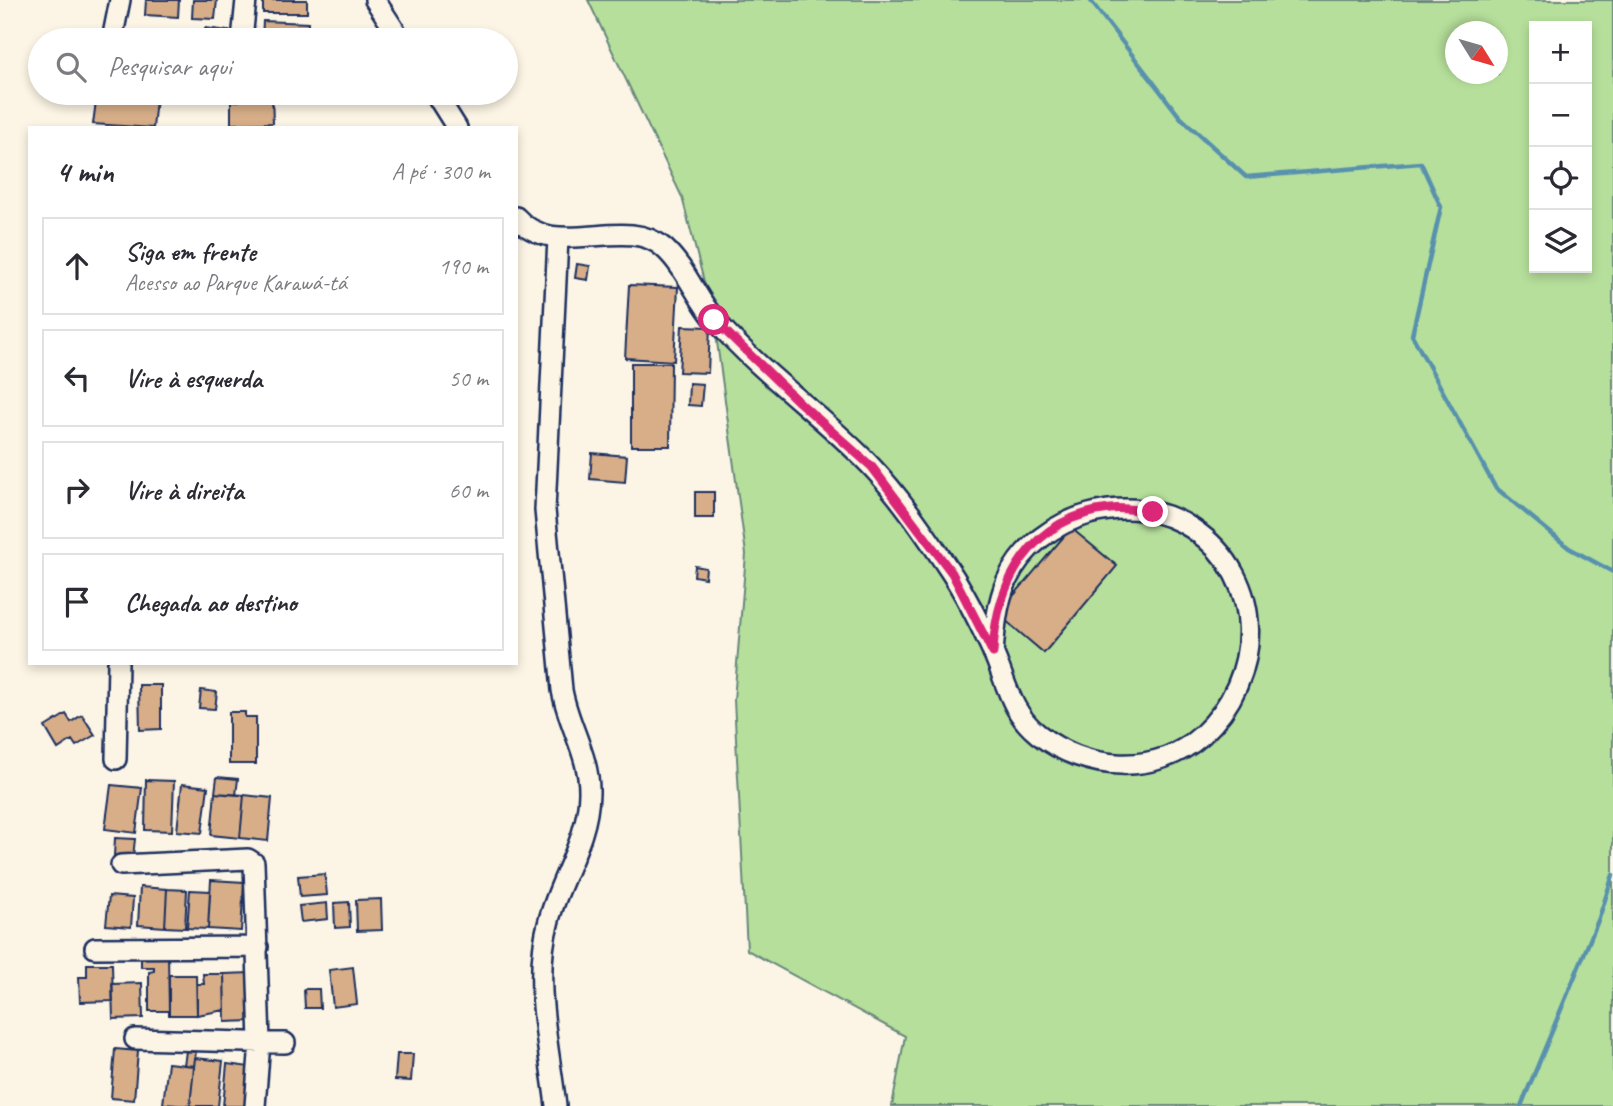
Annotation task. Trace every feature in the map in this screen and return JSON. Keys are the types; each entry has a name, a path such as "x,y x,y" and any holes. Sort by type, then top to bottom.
{"street":[{"path":"114,28 120,0"},
{"path":"243,28 246,0"},
{"path":"375,0 393,28"},
{"path":"443,105 456,126"},
{"path":"518,219 533,230 558,238 635,236 663,248 714,320 799,402 872,467 952,573 993,653 1009,700 1035,732 1070,755 1111,765 1153,761 1191,744 1222,716 1243,679 1250,637 1244,595 1224,558 1192,529 1153,512 1111,509 1070,520 1034,543 1008,578 995,618 993,653"},
{"path":"556,1106 543,999 543,954 549,920 580,848 588,815 589,789 579,742 566,715 562,690 545,510 558,238"},
{"path":"116,759 118,665"},
{"path":"121,865 252,860 258,947 260,1042 255,1106"},
{"path":"95,948 258,947"},
{"path":"135,1039 285,1043"}],"green space":[{"path":"588,0 1613,0 1613,1106 892,1106 905,1036 747,950 734,700 746,554 714,320 682,197"}],"building":[{"path":"146,0 179,0 178,17 145,15"},
{"path":"193,0 217,0 215,19 192,18"},
{"path":"263,0 307,0 307,13 263,13"},
{"path":"263,21 308,23 308,28 263,28"},
{"path":"95,105 155,105 153,126 93,124"},
{"path":"231,105 272,105 273,123 231,124"},
{"path":"577,264 590,266 588,280 575,278"},
{"path":"629,285 678,287 674,361 625,358"},
{"path":"682,326 710,327 708,373 679,372"},
{"path":"631,363 671,363 670,446 631,446"},
{"path":"689,383 703,384 701,406 688,405"},
{"path":"592,453 627,456 625,482 590,479"},
{"path":"695,492 714,492 714,518 695,518"},
{"path":"1071,528 1117,566 1044,653 998,614"},
{"path":"695,566 706,568 705,578 694,576"},
{"path":"139,685 161,685 161,729 140,730"},
{"path":"201,690 217,692 215,709 199,708"},
{"path":"229,712 245,712 245,717 256,717 256,764 229,764"},
{"path":"66,714 71,722 82,715 95,735 76,746 72,740 58,749 45,727"},
{"path":"217,777 238,779 236,795 215,793"},
{"path":"146,780 174,781 172,831 145,830"},
{"path":"182,784 208,787 202,833 177,831"},
{"path":"111,785 142,788 136,833 105,829"},
{"path":"215,793 244,795 240,838 211,835"},
{"path":"244,795 272,798 268,841 240,838"},
{"path":"115,838 135,839 133,857 114,856"},
{"path":"325,874 327,895 300,897 298,876"},
{"path":"211,880 244,882 241,931 208,929"},
{"path":"140,887 167,889 165,927 138,925"},
{"path":"167,889 187,890 185,928 165,927"},
{"path":"190,890 210,891 208,929 187,928"},
{"path":"109,896 133,898 131,927 106,925"},
{"path":"381,899 382,930 357,931 356,900"},
{"path":"349,902 350,927 335,928 334,903"},
{"path":"327,903 328,919 301,922 299,906"},
{"path":"168,954 169,1011 149,1011 149,972 154,971 154,967 141,967 141,955"},
{"path":"87,964 112,964 113,1001 80,1002 79,977 87,977"},
{"path":"353,967 357,1004 333,1007 329,970"},
{"path":"251,973 252,1021 225,1022 224,974"},
{"path":"203,974 224,974 225,1010 197,1015 197,984 204,984"},
{"path":"169,975 196,975 197,1015 169,1015"},
{"path":"142,983 143,1018 113,1019 112,984"},
{"path":"304,989 319,989 320,1008 305,1008"},
{"path":"115,1049 138,1051 134,1100 111,1098"},
{"path":"186,1051 196,1052 194,1066 184,1065"},
{"path":"397,1054 413,1054 411,1081 395,1080"},
{"path":"195,1058 223,1061 218,1106 190,1106"},
{"path":"168,1063 194,1066 190,1106 163,1104"},
{"path":"227,1064 250,1067 246,1106 223,1106"}],"waterway":[{"path":"1090,0 1180,117 1246,177 1421,163 1441,207 1412,335 1495,487 1569,548 1613,572"},
{"path":"1521,1106 1599,918 1613,875"}],"route":[{"path":"714,320 799,402 872,467 952,573 993,653 995,618 1008,578 1034,543 1070,520 1111,509 1153,512"}]}
